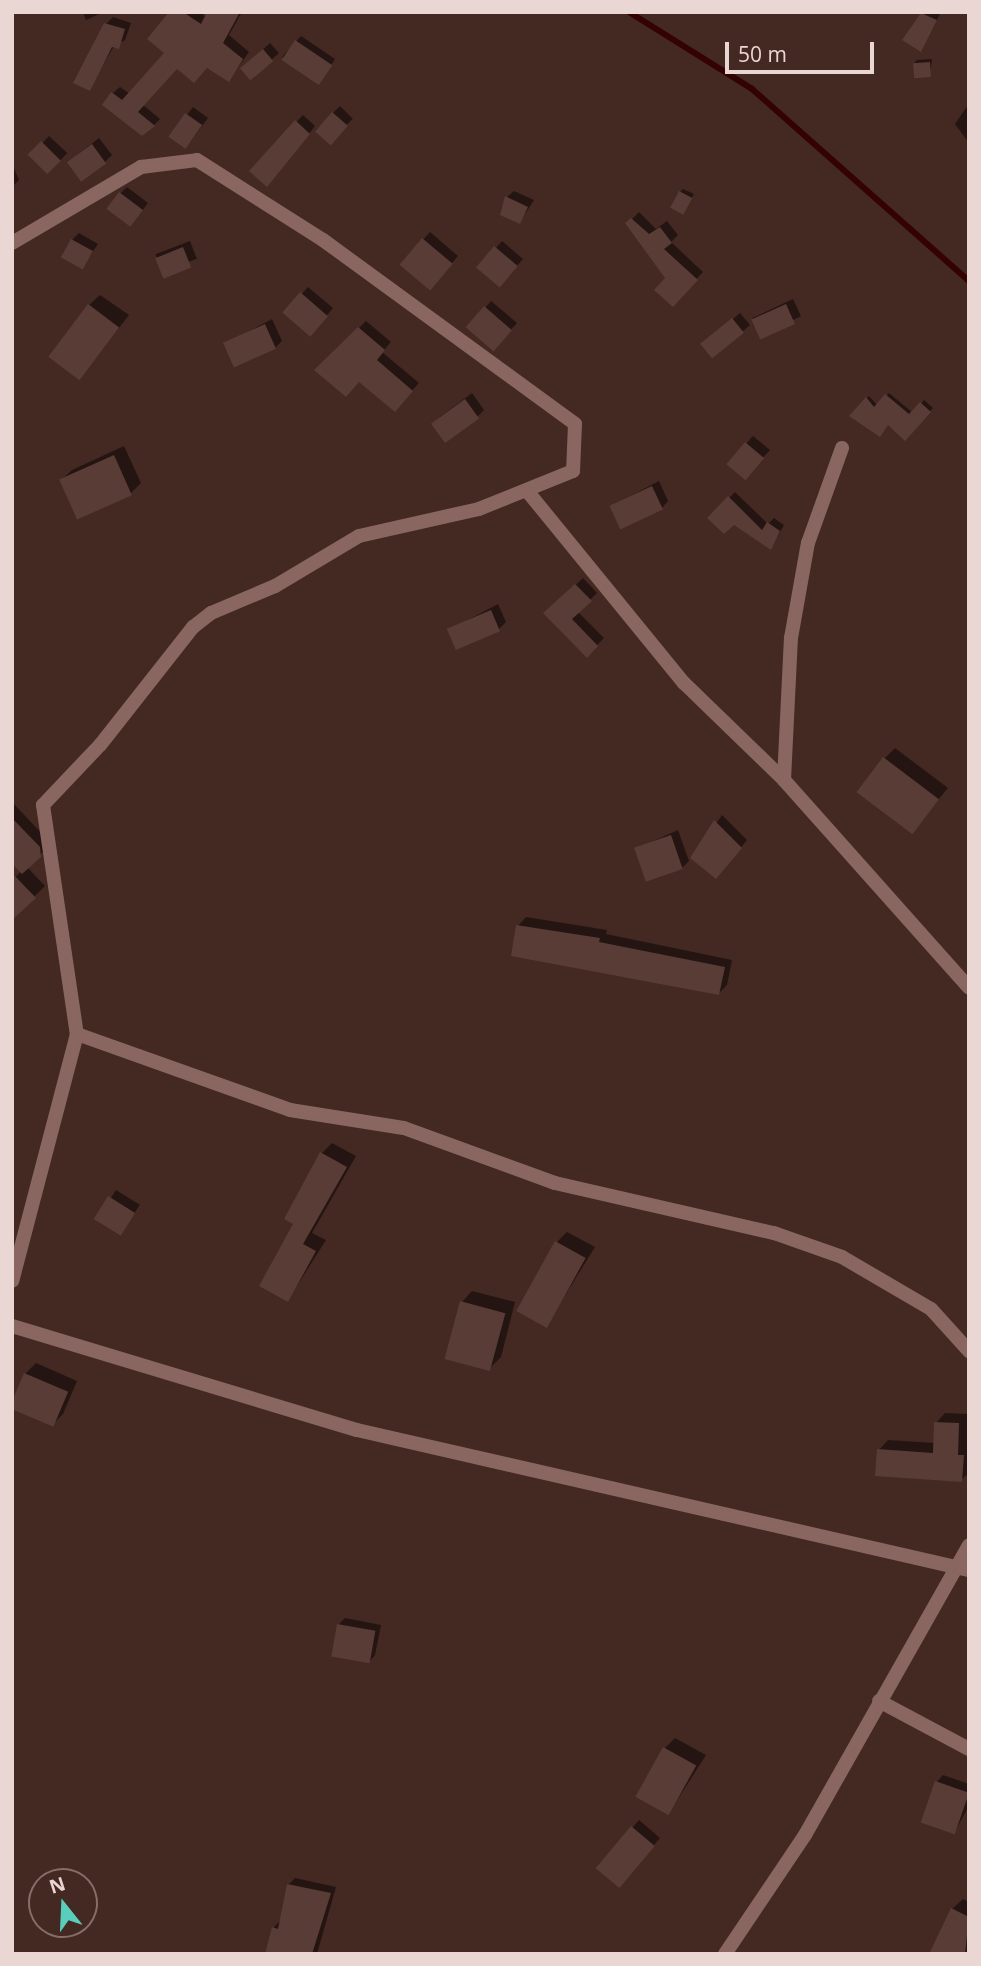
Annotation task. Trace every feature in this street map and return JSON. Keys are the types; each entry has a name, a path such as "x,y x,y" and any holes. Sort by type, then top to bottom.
{"street":[{"path":"12,243 141,167 197,160 281,210 575,424 573,471 528,492 479,509 359,536 275,586 211,613 193,627 100,746 43,805 77,1034 12,1281"},
{"path":"784,780 791,638 808,543 842,448"},
{"path":"528,492 684,683 784,780 969,988"},
{"path":"77,1034 290,1110 404,1128 555,1183 797,1241 842,1257 931,1309 969,1351"},
{"path":"12,1326 356,1430 962,1568"},
{"path":"725,1954 805,1835 879,1701 962,1568 969,1545"},
{"path":"879,1701 969,1749"}],"building":[{"path":"169,12 183,12 201,24 207,12 240,12 223,43 243,59 229,82 207,68 194,83 177,69 138,112 155,126 142,136 102,105 111,92 122,100 164,53 147,39"},
{"path":"921,13 937,20 921,52 902,40"},
{"path":"104,23 125,29 119,49 112,47 90,91 73,83"},
{"path":"295,40 332,65 319,85 282,60"},
{"path":"263,49 273,61 250,81 240,68"},
{"path":"930,62 931,77 914,78 913,63"},
{"path":"332,112 348,126 331,145 315,132"},
{"path":"185,113 202,125 186,149 168,137"},
{"path":"295,120 310,134 267,187 249,171"},
{"path":"41,141 61,161 47,174 28,154"},
{"path":"92,144 106,163 81,182 67,162"},
{"path":"679,191 692,198 683,215 670,208"},
{"path":"119,192 143,210 130,227 106,209"},
{"path":"505,196 528,207 520,224 500,215"},
{"path":"631,218 649,234 660,227 672,243 664,249 698,280 673,307 654,290 665,278 625,223"},
{"path":"422,238 453,264 430,291 400,265"},
{"path":"71,239 93,251 83,269 61,257"},
{"path":"494,246 518,266 500,287 476,267"},
{"path":"183,247 191,267 163,279 155,258"},
{"path":"300,292 328,316 310,337 282,312"},
{"path":"88,304 119,327 79,380 48,357"},
{"path":"786,304 795,324 760,340 751,319"},
{"path":"484,306 512,330 494,351 466,327"},
{"path":"732,318 744,333 712,359 700,344"},
{"path":"265,324 276,349 234,367 223,343"},
{"path":"358,327 385,350 377,360 413,391 395,412 359,382 346,397 314,370"},
{"path":"885,394 909,414 920,402 931,412 905,441 888,425 880,437 849,416 866,397 874,407"},
{"path":"465,399 479,418 445,443 431,424"},
{"path":"745,442 764,458 746,480 726,464"},
{"path":"114,455 132,495 77,520 59,479"},
{"path":"652,486 663,510 620,529 609,506"},
{"path":"728,496 762,530 767,522 780,531 771,550 734,525 724,534 707,518"},
{"path":"575,584 592,601 572,619 598,646 587,658 543,613"},
{"path":"491,610 500,631 456,650 447,629"},
{"path":"883,757 939,799 912,834 857,792"},
{"path":"12,818 40,847 41,857 22,874 12,864"},
{"path":"714,820 742,848 716,879 690,858"},
{"path":"671,835 683,869 646,882 634,848"},
{"path":"12,873 36,898 12,920"},
{"path":"516,925 600,938 599,942 725,967 719,995 511,956"},
{"path":"320,1152 347,1167 303,1244 316,1251 288,1302 259,1286 293,1224 284,1219"},
{"path":"108,1196 135,1213 121,1236 94,1219"},
{"path":"555,1241 586,1258 547,1328 516,1311"},
{"path":"460,1301 505,1313 490,1371 444,1359"},
{"path":"24,1373 68,1392 53,1427 12,1409 12,1401"},
{"path":"934,1422 959,1423 958,1455 964,1455 962,1482 875,1476 877,1449 933,1453"},
{"path":"337,1624 375,1631 370,1663 331,1656"},
{"path":"663,1747 696,1765 669,1815 635,1797"},
{"path":"935,1781 969,1793 955,1834 921,1823"},
{"path":"631,1826 655,1846 619,1888 596,1868"},
{"path":"287,1884 331,1893 312,1954 265,1954 272,1927 278,1929"},
{"path":"951,1908 969,1917 965,1954 929,1954"}],"waterway":[{"path":"629,12 752,89 969,281"}]}
